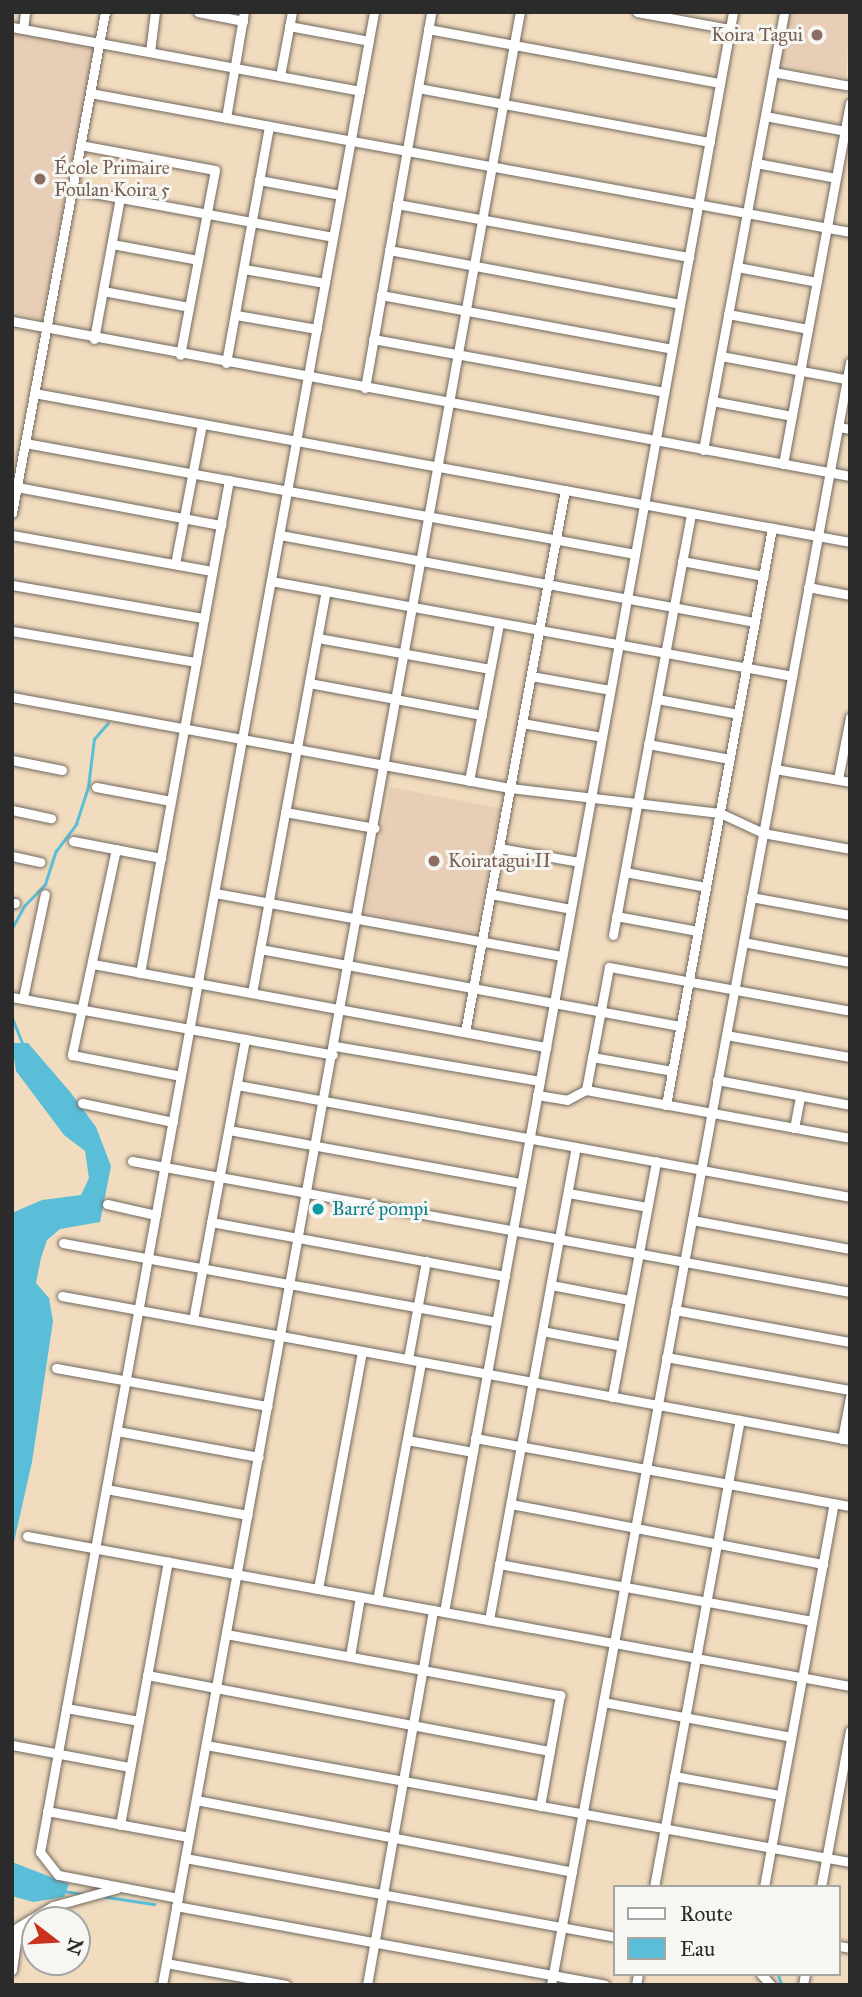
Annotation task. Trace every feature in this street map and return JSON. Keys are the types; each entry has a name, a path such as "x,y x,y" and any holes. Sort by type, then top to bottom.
{"street":[{"path":"25,12 17,28 360,91"},
{"path":"12,513 105,12"},
{"path":"150,52 155,12"},
{"path":"198,12 244,16 226,118"},
{"path":"280,76 292,12"},
{"path":"374,12 40,1852 48,1866 58,1875 552,1980 605,1985"},
{"path":"365,388 431,12"},
{"path":"162,1985 375,828 520,12"},
{"path":"637,12 730,29"},
{"path":"444,1612 733,12"},
{"path":"704,450 784,12"},
{"path":"289,26 369,41"},
{"path":"428,29 720,83"},
{"path":"773,72 850,86"},
{"path":"418,88 710,142"},
{"path":"90,93 850,232"},
{"path":"783,464 850,103"},
{"path":"765,116 845,131"},
{"path":"226,363 269,126"},
{"path":"80,145 215,170 180,355"},
{"path":"756,163 836,178"},
{"path":"259,180 341,195"},
{"path":"72,189 333,237"},
{"path":"94,339 120,198"},
{"path":"397,204 689,257"},
{"path":"111,244 198,260"},
{"path":"389,250 680,304"},
{"path":"737,267 817,282"},
{"path":"244,269 325,283"},
{"path":"103,291 189,307"},
{"path":"381,295 672,349"},
{"path":"728,314 808,329"},
{"path":"236,315 317,329"},
{"path":"12,321 180,355 850,476"},
{"path":"373,339 664,392"},
{"path":"721,356 848,380"},
{"path":"552,1980 850,362"},
{"path":"34,393 850,542"},
{"path":"712,401 792,416"},
{"path":"175,564 202,424"},
{"path":"838,427 850,429"},
{"path":"25,443 635,554"},
{"path":"140,973 229,480"},
{"path":"17,487 220,525"},
{"path":"465,1032 565,490"},
{"path":"613,935 691,513"},
{"path":"666,1105 772,528"},
{"path":"12,535 212,571"},
{"path":"279,536 755,622"},
{"path":"682,561 764,576"},
{"path":"271,581 792,676"},
{"path":"12,584 204,618"},
{"path":"808,587 850,595"},
{"path":"252,993 326,591"},
{"path":"469,780 499,623"},
{"path":"12,631 196,662"},
{"path":"318,638 490,669"},
{"path":"531,676 610,691"},
{"path":"309,683 482,715"},
{"path":"12,697 510,788 591,800 720,813 763,833 850,849"},
{"path":"657,699 738,714"},
{"path":"838,779 850,717"},
{"path":"522,723 602,737"},
{"path":"648,744 730,759"},
{"path":"12,760 62,769"},
{"path":"775,769 850,782"},
{"path":"96,787 171,801"},
{"path":"12,810 51,818"},
{"path":"285,812 375,828"},
{"path":"74,841 161,858"},
{"path":"499,848 579,862"},
{"path":"116,849 72,1055 181,1076"},
{"path":"12,856 40,862"},
{"path":"625,872 706,887"},
{"path":"215,893 562,956"},
{"path":"23,999 45,894"},
{"path":"491,894 571,909"},
{"path":"751,897 850,915"},
{"path":"617,916 698,931"},
{"path":"743,942 850,962"},
{"path":"260,949 681,1026"},
{"path":"93,964 546,1047"},
{"path":"586,1090 609,967 850,1011"},
{"path":"12,997 245,1039 540,1081"},
{"path":"726,1035 850,1057"},
{"path":"193,1320 245,1039"},
{"path":"592,1057 672,1071"},
{"path":"717,1080 850,1105"},
{"path":"237,1085 850,1197"},
{"path":"537,1095 567,1100 586,1090 850,1138"},
{"path":"794,1128 800,1096"},
{"path":"82,1103 173,1122"},
{"path":"229,1130 521,1184"},
{"path":"489,1620 576,1147"},
{"path":"132,1161 850,1292"},
{"path":"612,1397 656,1161"},
{"path":"568,1193 647,1207"},
{"path":"107,1204 156,1215"},
{"path":"692,1220 850,1249"},
{"path":"211,1222 505,1276"},
{"path":"63,1243 496,1322"},
{"path":"408,1359 426,1262"},
{"path":"551,1285 630,1300"},
{"path":"62,1296 846,1440 850,1397"},
{"path":"675,1310 850,1342"},
{"path":"542,1331 622,1346"},
{"path":"318,1589 362,1351"},
{"path":"666,1357 850,1390"},
{"path":"377,1600 421,1362"},
{"path":"56,1368 268,1406"},
{"path":"654,1885 740,1420"},
{"path":"117,1431 259,1457"},
{"path":"475,1438 850,1506"},
{"path":"407,1440 473,1452"},
{"path":"106,1489 248,1515"},
{"path":"764,1885 834,1503"},
{"path":"510,1504 823,1564"},
{"path":"27,1536 850,1686"},
{"path":"120,1825 168,1561"},
{"path":"499,1564 812,1621"},
{"path":"350,1656 360,1597"},
{"path":"367,1985 433,1610"},
{"path":"226,1634 560,1695 540,1806"},
{"path":"147,1675 550,1751"},
{"path":"603,1702 791,1737"},
{"path":"66,1708 139,1721"},
{"path":"821,1885 850,1731"},
{"path":"12,1745 130,1767"},
{"path":"206,1745 850,1862"},
{"path":"674,1776 780,1795"},
{"path":"196,1800 572,1872"},
{"path":"47,1811 189,1837"},
{"path":"185,1858 614,1937"},
{"path":"12,1970 18,1927 53,1906 121,1887"},
{"path":"166,1963 286,1985"}],"shaded area":[{"name":"Koira Tagui","path":"788,12 850,12 846,77 779,64"},
{"name":"École Primaire Foulan Koira 5","path":"12,30 94,45 42,320 12,312"},
{"name":"Koiratagui II","path":"390,787 500,808 475,935 365,914"}],"water":[{"path":"12,1043 28,1043 71,1093 96,1127 111,1166 100,1222 60,1229 47,1240 41,1258 36,1283 49,1298 53,1321 32,1462 12,1551 12,1213 42,1200 81,1195 89,1178 85,1151 64,1135 16,1071"},
{"path":"12,1862 69,1884 64,1897 33,1902 12,1896"}],"waterway":[{"path":"12,928 25,905 45,884 56,851 76,824 88,787 94,739 108,723"},
{"path":"12,1017 24,1046"},
{"path":"63,1891 85,1894"},
{"path":"101,1896 154,1904"},
{"path":"779,1976 782,1985"}],"place":[{"name":"Koira Tagui","path":"817,35"},
{"name":"École Primaire Foulan Koira 5","path":"40,179"},
{"name":"Koiratagui II","path":"434,861"},
{"name":"Barré pompi","path":"318,1209"}]}
